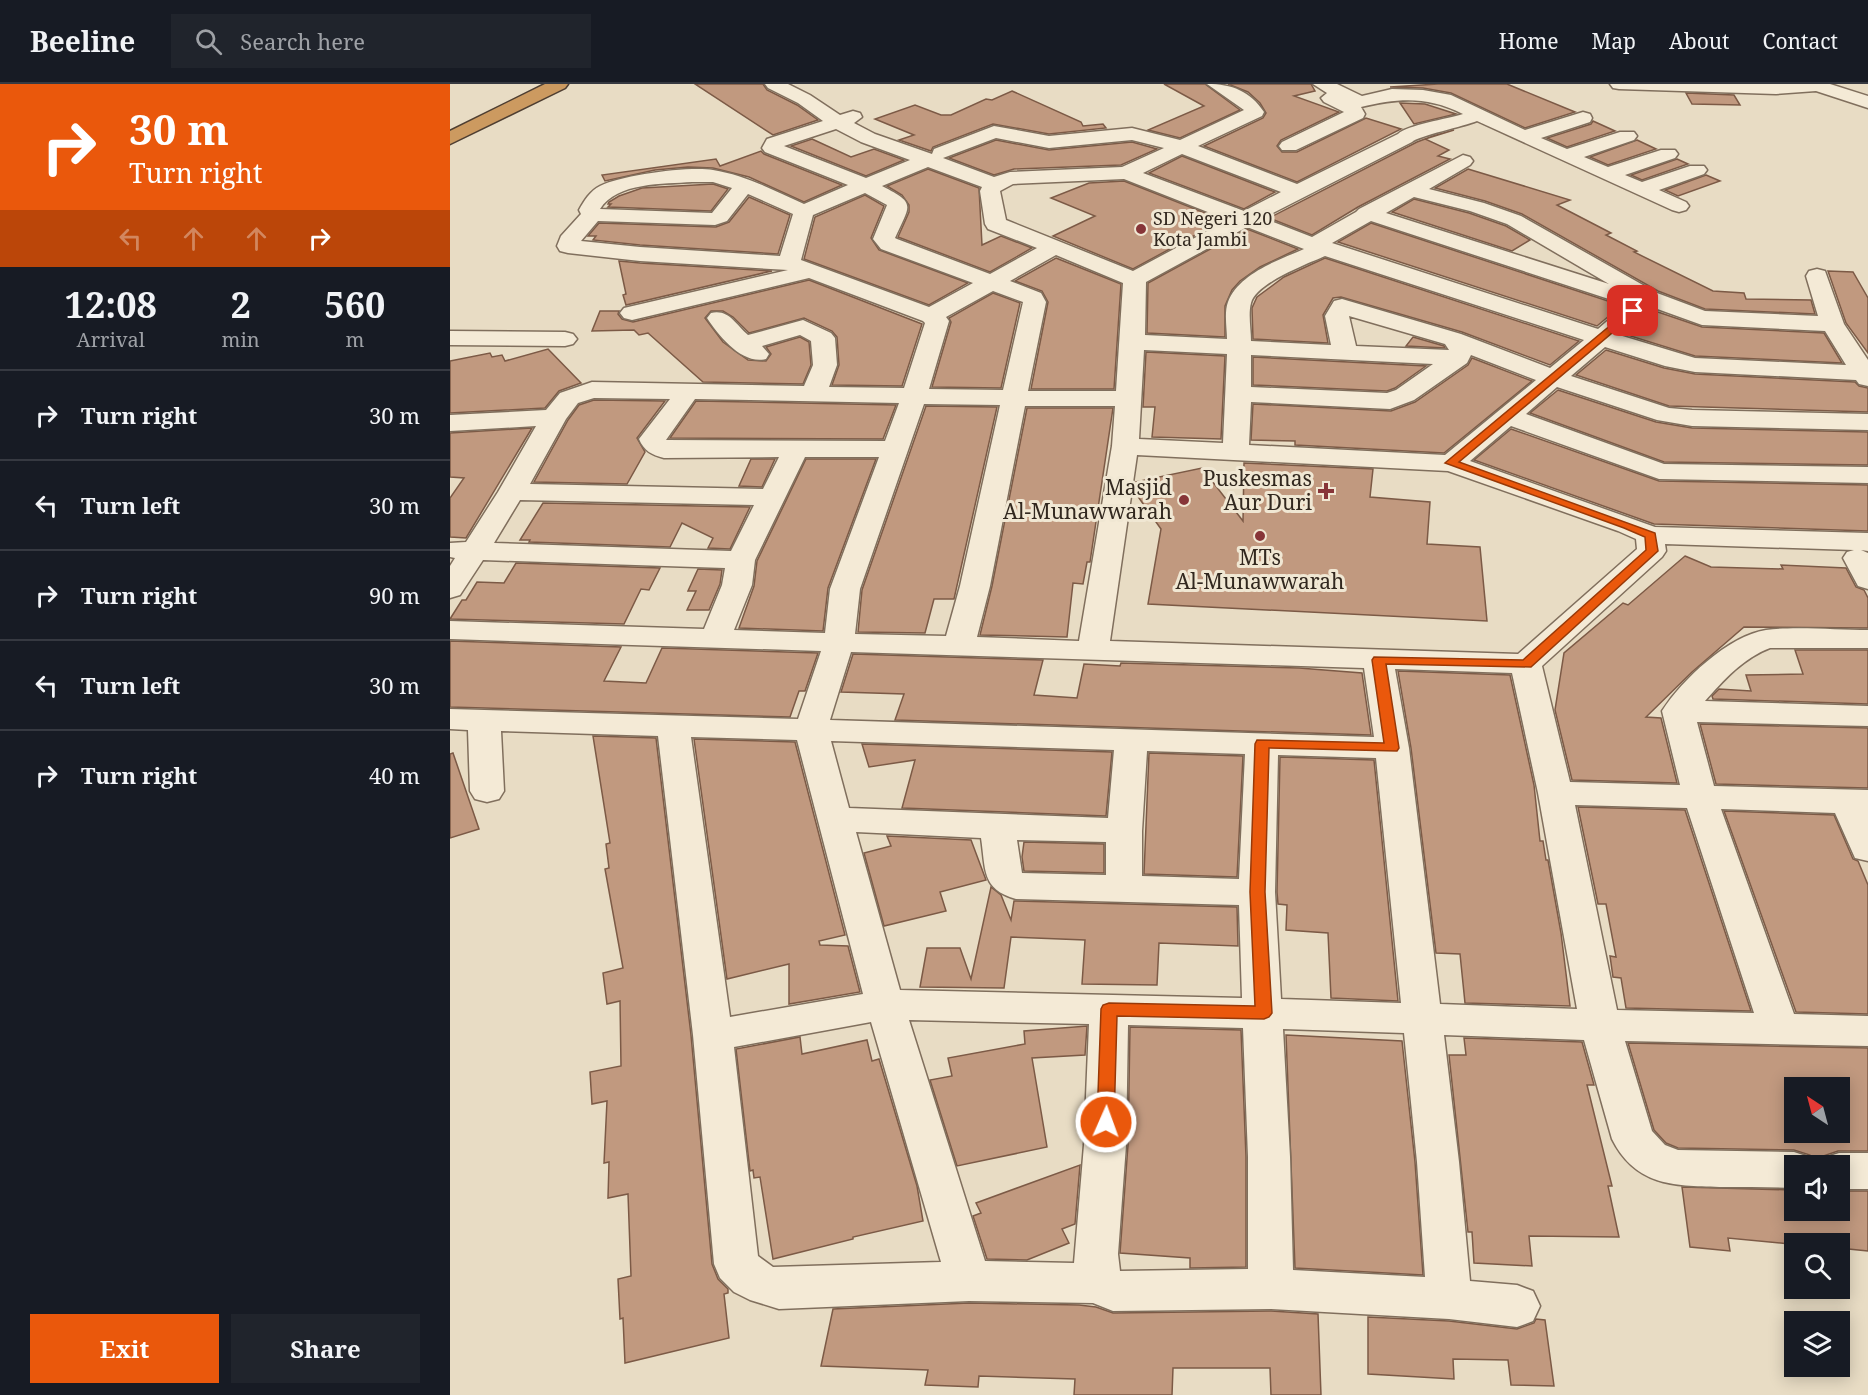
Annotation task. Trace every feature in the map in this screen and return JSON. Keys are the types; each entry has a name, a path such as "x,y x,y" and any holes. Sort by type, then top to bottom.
{"highway":[{"path":"450,138 559,84"}],"street":[{"path":"774,84 844,119"},
{"path":"796,84 868,138 935,156 1002,181 1126,173 1253,114 1255,109 1216,84"},
{"path":"1317,84 1308,88 1360,102 1392,94 1432,96 1451,101 1523,137 1679,206"},
{"path":"1289,146 1356,114 1341,98 1322,84"},
{"path":"1619,84 1776,89 1814,85 1868,102"},
{"path":"1002,181 990,190 996,224 1134,279 1298,191 1405,138 1410,133 1446,126 1478,115"},
{"path":"1523,137 1583,118"},
{"path":"844,119 774,143 772,148 865,185 897,202 897,209 885,241 1031,296 1035,300 975,586 959,646"},
{"path":"1229,124 1348,167"},
{"path":"592,215 589,210 591,205 607,190 629,184 702,176 712,176 804,211 994,132 1049,142 1132,134 1180,146 1298,191"},
{"path":"1566,156 1627,136"},
{"path":"1607,174 1668,154"},
{"path":"1236,451 1240,347 1238,316 1239,303 1244,293 1262,279 1318,246 1366,213 1463,161"},
{"path":"1642,189 1697,170"},
{"path":"1126,173 1318,246 1601,338 1695,365 1867,375"},
{"path":"592,215 715,219 720,217 743,187"},
{"path":"1410,190 1496,213 1547,238 1649,298 1702,318 1832,324"},
{"path":"799,268 804,211"},
{"path":"1366,213 1629,298 1649,298"},
{"path":"592,215 569,241 568,246 799,268 931,316 937,321 914,397 845,589 839,642 811,730 885,1005 969,1281"},
{"path":"698,257 711,237 715,219"},
{"path":"1458,291 1547,238"},
{"path":"931,316 1053,248"},
{"path":"632,313 799,268"},
{"path":"1345,352 1338,316 1342,306 1402,272"},
{"path":"1817,276 1832,324 1867,375"},
{"path":"1093,651 1125,446 1136,290 1134,279"},
{"path":"1451,463 1649,298"},
{"path":"1342,306 1455,348 1678,417 1868,422"},
{"path":"737,336 799,316 825,342 825,365 814,393"},
{"path":"450,338 565,339"},
{"path":"1133,342 1345,352 1455,348"},
{"path":"1239,394 1390,401 1405,395 1455,348"},
{"path":"450,589 462,550 512,492 554,417 569,398 592,390 1129,399"},
{"path":"688,392 652,439 658,447 664,450 895,449"},
{"path":"1508,416 1659,471 1868,475"},
{"path":"450,423 554,417"},
{"path":"1125,446 1451,463 1651,543 1865,559"},
{"path":"715,638 737,585 741,560 796,449"},
{"path":"512,492 771,497"},
{"path":"450,630 1526,664 1651,543"},
{"path":"462,550 741,560"},
{"path":"1678,711 1715,672 1755,642 1767,639 1868,639"},
{"path":"1378,660 1392,748 1422,1017 1438,1162 1449,1299"},
{"path":"1526,664 1555,793 1600,1025 1633,1138 1650,1157 1674,1167 1784,1170"},
{"path":"1678,711 1868,716"},
{"path":"1678,711 1700,797 1779,1029"},
{"path":"450,719 1392,748"},
{"path":"484,720 487,791"},
{"path":"673,725 713,1035 736,1264 747,1276 761,1285 779,1289 969,1281 1099,1283 1113,1291 1270,1289 1449,1299 1517,1306"},
{"path":"1124,888 1124,831 1131,739"},
{"path":"1262,744 1257,892 1264,1013 1270,1289"},
{"path":"1555,793 1858,802 1868,849"},
{"path":"834,819 997,828 1124,831"},
{"path":"997,828 1005,877 1008,882 1016,886 1257,892"},
{"path":"713,1035 885,1005 1422,1017 1600,1025 1868,1031"},
{"path":"1099,1283 1096,1254 1105,1145 1109,1009"},
{"path":"1850,1171 1868,1171"}],"building":[{"path":"695,84 763,84 767,90 797,105 818,120 773,135"},
{"path":"1164,84 1205,84 1240,110 1180,138 1148,130 1204,106"},
{"path":"1228,84 1311,84 1315,91 1294,96 1339,112 1281,140 1277,146 1282,152 1297,152 1366,118 1401,129 1297,182 1204,146 1263,118 1266,113 1260,103 1248,92"},
{"path":"1507,84 1575,112 1525,128 1451,93 1423,88 1390,87"},
{"path":"1012,91 1081,122 1083,126 1103,124 1106,128 1049,134 993,124 933,147 931,151 899,140 914,135 875,119 915,105 941,115 951,115 986,99 992,100"},
{"path":"1686,93 1734,95 1740,105 1692,104"},
{"path":"1400,103 1425,104 1456,114 1414,124"},
{"path":"1593,121 1615,131 1567,147 1547,138 1591,124"},
{"path":"812,139 851,157 874,149 904,160 866,176 791,146"},
{"path":"1425,139 1449,150 1438,156 1450,159 1358,207 1312,235 1269,218 1417,142"},
{"path":"996,140 1049,150 1132,142 1157,149 1121,165 1014,169 994,175 949,158"},
{"path":"1637,140 1656,149 1608,165 1590,157"},
{"path":"761,151 842,185 804,202 749,177 713,168 688,167 655,170 605,181 602,175 716,159 720,166"},
{"path":"1182,156 1275,192 1244,209 1149,173"},
{"path":"1677,159 1688,164 1642,180 1631,175"},
{"path":"928,169 979,188 982,245 1001,236 1032,248 990,272 898,237 909,212 909,205 902,195 887,186"},
{"path":"1468,169 1570,200 1557,205 1611,233 1606,235 1637,251 1634,252 1713,291 1744,293 1746,299 1811,300 1815,314 1705,309 1658,291 1522,214 1485,201 1435,188"},
{"path":"1706,175 1720,181 1678,196 1665,190"},
{"name":"SD Negeri 120 Kota Jambi","path":"1124,181 1223,220 1133,269 1053,236 1095,216 1051,198 1089,183"},
{"path":"713,184 728,189 711,211 608,207 611,204 608,204 609,202 619,196 642,188"},
{"path":"865,195 884,206 871,238 879,250 968,283 929,305 804,259 815,217"},
{"path":"749,197 790,215 778,254 640,245 593,240 596,236 588,236 599,223 716,227 729,222"},
{"path":"1414,199 1469,213 1506,226 1530,240 1512,251 1392,212"},
{"path":"1371,223 1622,305 1597,326 1338,242"},
{"path":"1247,229 1298,249 1260,267 1240,281 1232,290 1225,306 1225,337 1147,333 1148,283"},
{"path":"1056,258 1121,284 1114,389 1031,389 1048,302 1042,291 1015,281"},
{"path":"1325,258 1579,341 1550,365 1462,332 1341,297 1333,298 1323,315 1328,343 1253,339 1252,308 1257,297 1284,277"},
{"path":"619,261 640,263 772,271 626,305"},
{"path":"1828,271 1853,272 1868,298 1868,353 1846,323"},
{"path":"809,280 922,324 902,386 832,385 839,365 837,337 832,331 804,318 749,333 733,317 723,311 711,311 705,318 723,342 748,360 766,361 771,354 766,347 800,337 809,342 811,365 803,384 703,382 648,333 639,335 634,330 592,331 600,311 619,311 618,314 622,319 633,322"},
{"path":"993,293 1020,303 1001,388 932,387 951,322 949,318"},
{"path":"1652,310 1702,327 1824,333 1842,363 1695,356 1624,334"},
{"path":"1413,337 1444,346 1445,348 1406,346"},
{"path":"548,349 581,383 559,391 545,408 450,413 450,361 490,353 492,357 502,355 505,361"},
{"path":"1606,350 1664,368 1695,374 1855,382 1859,386 1868,388 1868,412 1669,406 1576,375"},
{"path":"1146,352 1225,356 1221,439 1152,437 1155,407 1143,407"},
{"path":"1253,357 1426,366 1387,391 1253,385"},
{"path":"1472,358 1532,381 1444,453 1295,445 1295,441 1251,440 1253,404 1391,411 1415,402 1468,365"},
{"path":"1558,390 1656,422 1692,428 1868,432 1868,465 1664,462 1530,413"},
{"path":"594,400 665,401 637,438 645,452 627,484 534,482 568,420 579,405"},
{"path":"696,401 896,405 883,439 670,438"},
{"path":"926,406 997,407 954,599 934,599 925,633 858,632 862,590"},
{"path":"1027,408 1113,408 1090,562 1087,562 1083,584 1073,583 1067,637 980,635 992,586"},
{"path":"532,428 466,538 450,537 450,498 464,478 450,477 450,433"},
{"path":"1511,429 1659,481 1868,485 1868,531 1654,524 1474,460"},
{"path":"751,459 775,459 762,487 739,486"},
{"path":"806,459 876,459 828,588 823,631 739,628 754,586 757,561"},
{"path":"1244,463 1373,469 1370,497 1430,502 1427,544 1480,547 1487,621 1148,604 1161,529 1134,491 1135,482 1202,468 1243,521"},
{"path":"543,503 750,507 730,549 708,548 713,538 682,523 670,547 520,540"},
{"path":"1685,556 1711,567 1783,569 1781,565 1846,568 1856,587 1864,590 1868,598 1868,628 1744,627 1692,672 1646,717 1661,718 1677,783 1572,780 1555,710 1564,653 1623,603 1628,605"},
{"path":"516,563 660,568 649,590 641,589 624,624 450,619 477,582 504,583"},
{"path":"698,569 722,570 720,584 709,610 687,610 696,591 688,591"},
{"path":"450,641 621,647 604,681 646,683 662,648 818,653 805,691 799,691 790,717 450,707"},
{"path":"1795,650 1868,650 1868,704 1713,699 1712,696 1719,689 1751,691 1746,675 1803,674"},
{"path":"853,654 1043,660 1034,695 1077,698 1084,664 1299,668 1362,673 1371,735 895,720 904,694 841,692"},
{"path":"1398,671 1510,675 1534,785 1540,841 1543,841 1546,860 1548,860 1561,933 1570,1006 1465,1003 1460,954 1436,953 1411,748"},
{"path":"1700,724 1868,728 1868,788 1716,784"},
{"path":"593,736 656,738 691,1035 712,1264 718,1279 728,1289 728,1293 724,1294 729,1338 625,1363 618,1279 631,1276 628,1194 608,1198 609,1162 604,1163 607,1101 592,1104 590,1072 621,1066 620,1001 607,1004 603,973 623,968 605,869 609,868 606,844 610,843"},
{"path":"694,739 795,742 845,935 819,941 820,945 848,946 860,992 789,1004 789,964 727,979"},
{"path":"862,744 1112,752 1106,816 902,808 915,760 869,767"},
{"path":"453,753 479,829 450,838 450,754"},
{"path":"1149,753 1243,756 1237,877 1144,874"},
{"path":"1280,757 1374,760 1398,1001 1331,998 1328,933 1286,930 1287,905 1278,904 1277,892"},
{"path":"1578,807 1685,810 1751,1011 1626,1008 1621,978 1613,977 1610,956 1616,957 1606,904 1598,904"},
{"path":"1724,811 1834,815 1853,859 1858,861 1868,885 1868,1014 1796,1012"},
{"path":"887,836 971,840 986,880 940,892 946,911 884,926 864,853 891,846"},
{"path":"1024,842 1104,844 1104,873 1024,871 1022,857"},
{"path":"991,887 1001,895 1011,920 1014,901 1237,907 1238,946 1159,943 1157,985 1082,984 1085,940 1011,937 1004,988 920,987 927,948 960,948 971,979"},
{"path":"1087,1026 1085,1055 1032,1058 1047,1147 957,1166 930,1080 952,1076 948,1058 1025,1044 1024,1031"},
{"path":"1130,1027 1241,1030 1246,1157 1246,1267 1190,1268 1190,1258 1120,1253 1128,1145"},
{"path":"1286,1035 1402,1041 1415,1162 1423,1275 1295,1268"},
{"path":"800,1037 802,1054 867,1040 872,1061 879,1059 917,1186 923,1221 773,1259 760,1177 754,1178 753,1170 750,1171 736,1049"},
{"path":"1464,1038 1582,1042 1594,1085 1587,1085 1612,1186 1608,1186 1619,1237 1529,1236 1532,1266 1474,1263 1472,1232 1468,1232 1449,1055 1466,1055"},
{"path":"1628,1043 1868,1048 1868,1151 1838,1151 1826,1155 1810,1155 1794,1150 1678,1148 1666,1143 1654,1130"},
{"path":"1080,1165 1075,1224 1062,1229 1069,1243 1027,1260 987,1259 973,1216 981,1213 976,1203"},
{"path":"1682,1187 1784,1190 1784,1221 1850,1221 1850,1191 1868,1191 1868,1251 1850,1249 1850,1233 1784,1233 1784,1243 1728,1238 1730,1251 1690,1247"},
{"path":"969,1303 1079,1305 1096,1307 1113,1313 1271,1311 1318,1314 1321,1395 1271,1395 1270,1368 1173,1368 1172,1395 1074,1395 1075,1379 979,1376 978,1387 925,1385 928,1370 821,1366 833,1309"},
{"path":"1368,1317 1449,1321 1517,1329 1534,1323 1536,1319 1545,1320 1554,1386 1511,1385 1508,1360 1453,1359 1454,1379 1368,1374"}],"place":[{"name":"SD Negeri 120 Kota Jambi","path":"1141,229"},
{"name":"Puskesmas Aur Duri","path":"1326,491"},
{"name":"Masjid Al-Munawwarah","path":"1184,500"},
{"name":"MTs Al-Munawwarah","path":"1260,536"}],"route":[{"path":"1106,1122 1109,1009 1264,1013 1257,892 1262,744 1392,748 1378,660 1526,664 1609,592 1652,551 1650,535 1628,525 1451,463 1633,311"}]}
